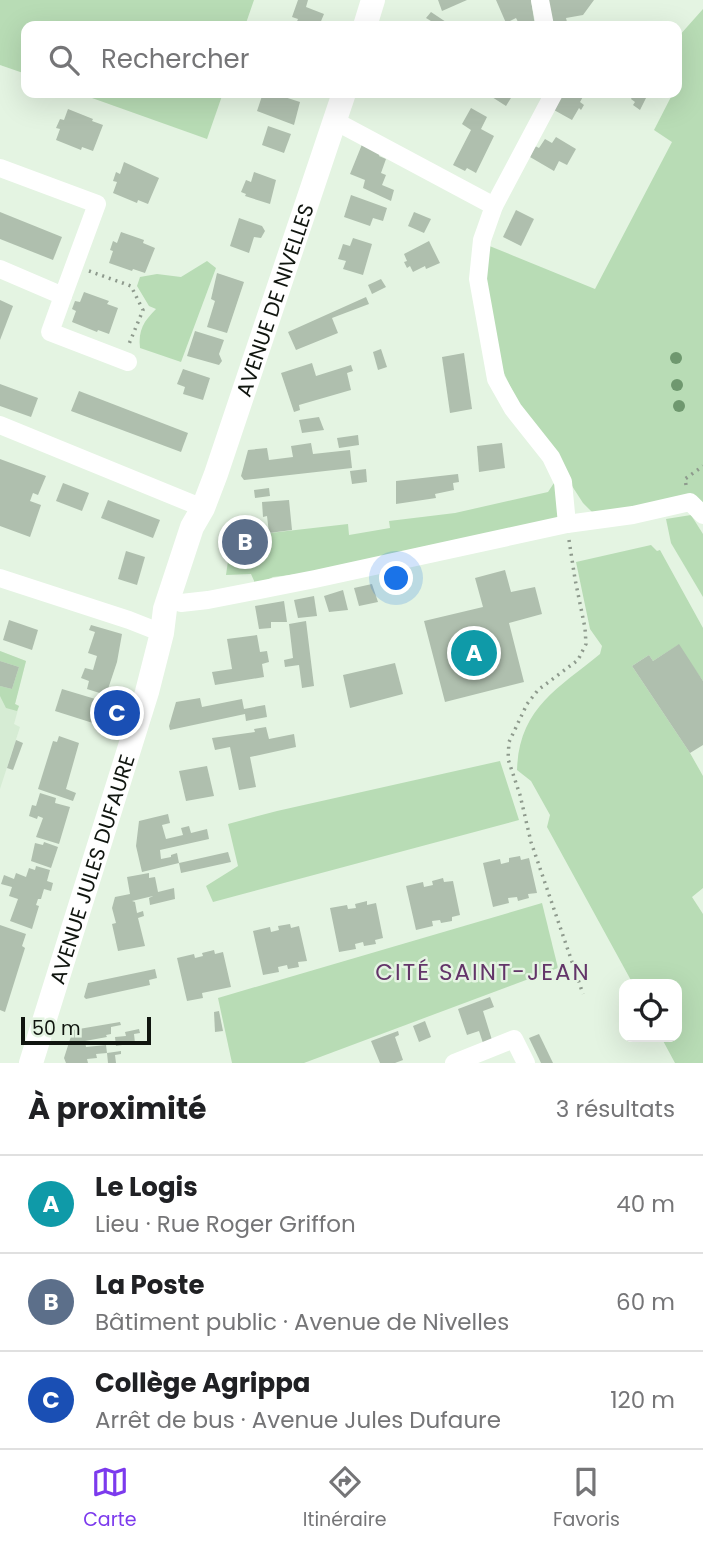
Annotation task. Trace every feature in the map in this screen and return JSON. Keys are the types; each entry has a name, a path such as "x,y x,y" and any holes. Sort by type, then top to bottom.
{"main road":[{"path":"367,21 373,0"},
{"name":"AVENUE DE NIVELLES","path":"162,633 165,609 192,527 203,508 342,98"},
{"name":"AVENUE DE NIVELLES","path":"162,633 176,619 205,529 203,508"},
{"name":"AVENUE JULES DUFAURE","path":"31,1063 116,794 162,633"}],"street":[{"path":"540,0 544,21"},
{"path":"551,98 494,206 482,240 478,279 496,379 513,409 551,457 563,482 567,524"},
{"path":"335,121 494,206"},
{"path":"0,168 97,204 50,332 125,361"},
{"path":"0,269 63,296"},
{"path":"0,425 203,508"},
{"path":"181,603 315,579 567,524 697,508"},
{"path":"0,578 162,633"},
{"path":"454,1063 514,1040 526,1063"}],"path":[{"path":"74,266 131,286 143,310 125,361"},
{"path":"697,508 685,479 703,466"},
{"path":"567,524 586,644 578,660 538,690 527,704 509,743 508,759 531,842 583,994"}],"shaded area":[{"path":"0,0 254,0 247,21 21,21 21,72 0,65"},
{"path":"703,9 703,507 592,512 583,503 516,399 496,356 486,294 487,245 595,289 672,142 654,130 670,98 682,98 682,33"},
{"path":"92,98 221,98 207,139"},
{"path":"207,261 216,268 181,362 140,348 143,326 156,309 149,306 137,286 140,277 157,274 181,277"},
{"path":"554,483 561,503 555,523 350,568 273,577 259,584 255,583 251,574 226,575 228,561 235,555 260,551 261,534 348,524 349,535 390,528 389,521 455,513 548,492"},
{"path":"691,515 703,534 703,597 671,543 666,519"},
{"path":"651,545 657,551 660,550 703,628 703,681 678,645 653,661 649,655 632,666 703,776 703,888 692,897 703,914 703,1063 675,1063 664,1042 682,1042 682,979 630,979 547,827 550,815 531,781 517,770 519,749 525,731 543,702 600,654 602,646 590,629 576,562"},
{"path":"0,651 26,661 15,704 19,706 14,724 20,727 0,789"},
{"path":"0,651 26,661 15,704 19,706 17,711 6,708 0,696 0,686 12,689 19,667 0,661"},
{"path":"500,761 519,820 213,902 206,886 238,866 228,824"},
{"path":"542,903 558,968 304,1063 232,1063 218,998"}],"building":[{"path":"298,0 308,0 306,7 324,14 321,21 297,21 298,19 292,17"},
{"path":"438,0 467,0 442,11"},
{"path":"496,0 531,0 534,21 518,21 516,18 505,21"},
{"path":"545,0 594,0 583,15 566,18 567,21 550,21"},
{"path":"431,12 444,21 431,21 426,18"},
{"path":"261,98 288,98 300,102 294,125 257,111"},
{"path":"494,98 511,98 506,106"},
{"path":"560,98 582,98 580,102 584,105 572,120 554,110"},
{"path":"646,98 640,110 633,105 635,102 631,99"},
{"path":"471,108 487,117 481,129 494,136 476,173 453,165 471,130 462,124"},
{"path":"68,109 103,125 93,151 82,147 81,150 56,140 60,129 56,128 60,119 64,120"},
{"path":"268,126 291,134 284,153 262,145"},
{"path":"365,137 382,148 379,156 386,159 381,173 386,175 382,185 394,190 391,201 363,188 365,180 350,174"},
{"path":"556,137 576,149 567,165 559,161 554,171 530,157 535,146 539,148 545,139 552,143"},
{"path":"124,162 159,178 148,204 138,200 137,203 113,193 117,182 113,181 116,172 120,174"},
{"path":"254,172 276,180 270,204 245,196 246,194 241,192 246,180 251,182"},
{"path":"351,195 387,208 383,221 373,218 370,226 344,217"},
{"path":"516,210 534,219 521,246 503,237"},
{"path":"0,212 62,237 53,260 0,239"},
{"path":"414,212 431,219 424,233 408,226"},
{"path":"239,218 262,226 265,231 261,238 254,237 249,253 230,246"},
{"path":"121,232 144,240 143,243 155,248 145,273 109,263 113,241 117,243"},
{"path":"353,238 372,244 363,275 343,269 346,261 338,259 343,244 350,246"},
{"path":"429,241 440,263 413,272 404,262 407,261 404,254"},
{"path":"217,273 244,282 227,333 207,327 215,301 211,299"},
{"path":"381,279 386,287 372,294 368,285"},
{"path":"84,292 109,301 107,304 118,308 109,334 72,322 76,311 72,309 75,301 80,302"},
{"path":"366,297 369,304 332,318 338,333 296,350 288,332"},
{"path":"0,300 13,306 0,340"},
{"path":"195,331 224,340 219,354 222,361 219,365 187,356"},
{"path":"381,349 387,367 378,370 373,352"},
{"path":"464,353 472,409 450,413 442,357"},
{"path":"312,363 316,376 351,365 353,371 347,373 351,390 299,405 300,410 294,412 281,373"},
{"path":"183,369 210,378 203,400 183,394 185,387 177,384"},
{"path":"0,384 38,398 31,417 0,406"},
{"path":"79,391 188,433 181,452 71,411"},
{"path":"319,417 324,430 302,433 299,420"},
{"path":"358,435 359,445 339,448 337,438"},
{"path":"311,443 313,454 350,450 352,468 244,480 241,476 248,450 267,448 269,460 293,457 291,446"},
{"path":"502,443 505,468 479,472 477,446"},
{"path":"0,459 46,476 38,495 33,493 30,501 41,505 30,537 0,526"},
{"path":"366,469 367,482 352,484 350,471"},
{"path":"458,474 459,482 453,483 454,490 435,494 436,498 396,504 396,481"},
{"path":"63,483 89,493 82,511 56,501"},
{"path":"269,488 270,496 255,498 254,490"},
{"path":"108,500 160,520 153,538 101,518"},
{"path":"289,500 292,530 269,533 267,516 263,517 262,502"},
{"path":"261,534 262,541 256,542 257,547 234,550 233,537"},
{"path":"126,551 145,557 137,585 118,579"},
{"path":"505,570 511,592 535,587 542,614 509,623 524,682 445,702 424,621 483,607 475,578"},
{"path":"372,584 378,602 359,606 354,588"},
{"path":"343,590 348,610 329,612 324,596"},
{"path":"314,596 317,616 298,618 294,600"},
{"path":"284,601 287,622 271,622 271,628 259,629 255,606"},
{"path":"9,620 38,630 32,650 3,640"},
{"path":"306,621 314,686 302,688 299,665 285,667 284,660 293,658 289,624"},
{"path":"91,625 122,634 117,662 106,695 87,689 89,681 81,678 85,668 93,670 97,656 88,653 95,632 89,630"},
{"path":"257,635 260,652 267,651 269,662 262,664 264,677 215,685 212,672 232,669 227,639"},
{"path":"679,644 703,681 703,745 690,753 632,666 649,655 653,661"},
{"path":"0,661 19,667 12,689 0,686"},
{"path":"395,663 403,694 350,708 343,675"},
{"path":"62,689 102,701 96,724 55,711"},
{"path":"200,698 202,707 242,699 244,709 265,705 267,717 246,721 245,714 170,730 176,702"},
{"path":"266,727 269,739 294,734 296,747 250,757 256,787 239,790 230,747 215,750 212,738 255,732 254,729"},
{"path":"59,736 79,743 66,789 76,793 73,801 38,789 53,741 57,742"},
{"path":"16,740 23,743 13,770 7,768"},
{"path":"207,766 214,796 186,801 179,771"},
{"path":"40,793 56,798 55,803 70,807 59,844 36,837 43,818 29,816"},
{"path":"168,814 170,823 162,825 166,839 183,835 181,828 189,826 191,833 207,829 209,839 160,850 161,859 177,853 179,863 142,872 136,846 139,821"},
{"path":"44,842 58,847 51,868 31,861 35,843 43,845"},
{"path":"228,852 231,862 181,873 179,863"},
{"path":"520,856 521,860 529,858 537,893 528,894 529,898 518,901 517,897 508,898 509,903 493,907 483,863 500,859 501,864 509,862 509,858"},
{"path":"36,866 50,870 47,881 53,883 51,891 44,889 41,899 38,899 36,905 39,906 32,929 10,921 18,899 9,896 12,887 1,884 4,875 14,879 16,873 26,877 29,868 35,870"},
{"path":"149,873 149,878 155,877 158,892 174,888 175,899 150,905 149,898 153,896 132,901 135,902 137,913 143,911 144,916 138,918 145,946 118,951 112,924 116,923 112,908 115,897 130,894 127,877"},
{"path":"443,878 444,882 453,881 460,915 452,917 452,921 432,921 433,926 416,930 406,886 423,882 424,887"},
{"path":"367,901 367,905 376,903 383,938 375,940 376,944 364,946 363,942 355,944 356,949 339,952 330,908 347,905 348,909 356,908 355,904"},
{"path":"290,924 291,928 299,926 307,961 298,962 299,967 278,967 279,972 263,975 253,931 270,927 271,932 279,930 278,926"},
{"path":"0,925 26,934 22,946 25,948 5,1012 0,1010"},
{"path":"214,950 215,954 223,952 231,987 202,993 203,998 187,1001 177,958 194,954 195,958"},
{"path":"155,969 157,978 149,980 150,985 86,999 84,997 88,983"},
{"path":"490,997 494,1007 483,1011 492,1040 483,1043 479,1031 467,1035 458,1009"},
{"path":"219,1011 223,1031 215,1032 214,1012"},
{"path":"425,1021 431,1037 419,1042 413,1026"},
{"path":"120,1022 121,1025 111,1027 111,1034 106,1035 107,1037 85,1041 86,1047 106,1045 107,1053 96,1054 97,1058 87,1059 88,1063 66,1063 64,1058 73,1030"},
{"path":"139,1029 140,1033 134,1034 135,1043 116,1046 115,1037 126,1036 125,1032"},
{"path":"398,1031 399,1035 395,1037 403,1060 380,1063 371,1041"},
{"path":"539,1034 553,1063 541,1063 529,1038"},
{"path":"121,1051 121,1054 115,1055 116,1063 108,1063 107,1053"}],"place":[{"name":"La Poste","path":"245,542"},
{"name":"Le Logis","path":"474,653"},
{"name":"Collège Agrippa","path":"117,713"}],"district":[{"name":"CITÉ SAINT-JEAN","path":"483,972"}]}
